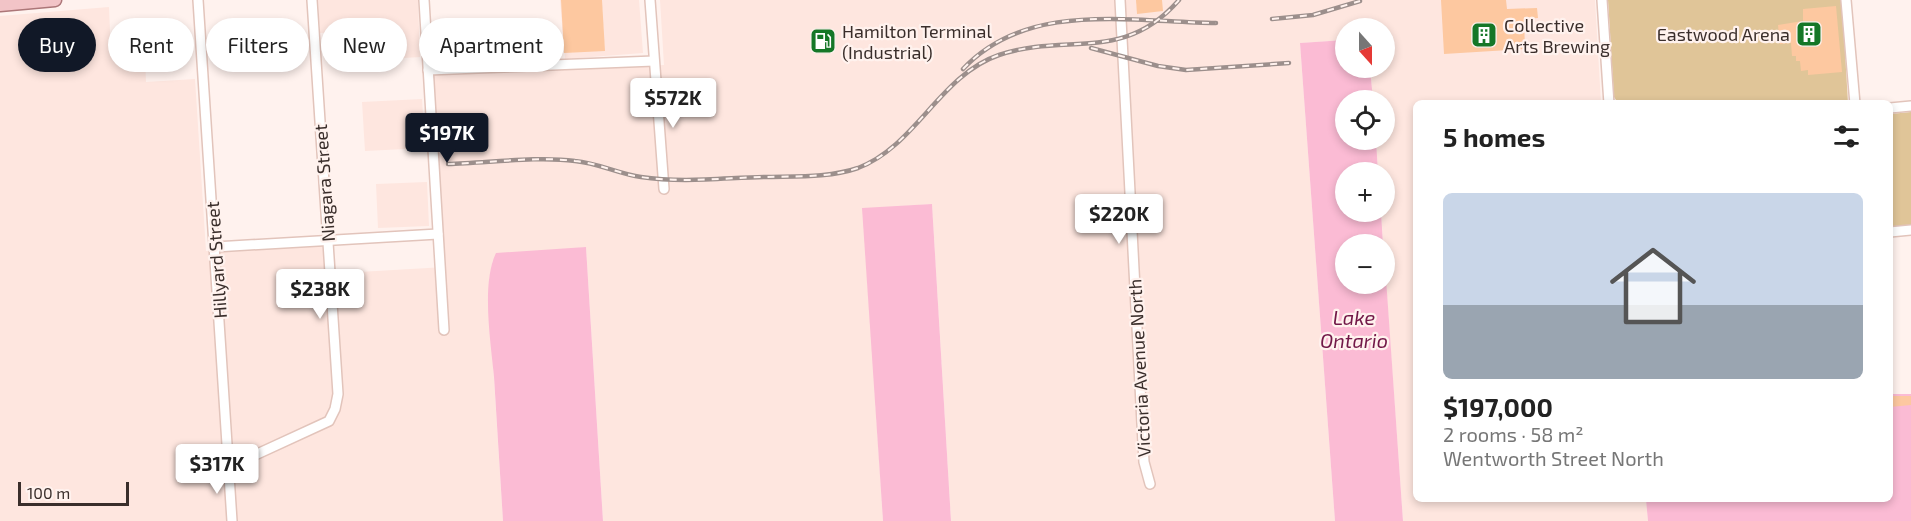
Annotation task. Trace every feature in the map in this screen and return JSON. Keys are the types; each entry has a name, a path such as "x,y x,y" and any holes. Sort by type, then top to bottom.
{"main road":[{"path":"0,5 55,0"}],"street":[{"name":"Hillyard Street","path":"198,0 232,521"},
{"name":"Niagara Street","path":"229,468 329,421 337,402 312,0"},
{"path":"424,0 425,18"},
{"path":"650,0 664,189"},
{"name":"Victoria Avenue North","path":"1120,0 1144,462 1150,484"},
{"path":"1602,0 1609,100"},
{"path":"1846,0 1855,100"},
{"path":"564,65 654,61"},
{"path":"428,72 444,330"},
{"path":"1893,108 1911,106"},
{"path":"1893,232 1911,230"},
{"path":"215,247 438,234"}],"shaded area":[{"path":"318,0 418,0 419,57 407,58 407,18 321,18 320,33"},
{"path":"560,0 639,0 643,53 565,59 564,18 562,18"},
{"path":"660,0 1595,0 1601,100 1413,100 1413,502 1646,502 1648,521 1403,521 1387,294 1395,294 1395,234 1383,234 1382,222 1395,222 1395,162 1377,162 1377,150 1395,150 1395,90 1372,90 1371,78 1395,78 1395,18 1335,18 1335,41 1300,43 1335,521 951,521 932,204 863,209 883,521 603,521 586,247 493,260 489,279 490,316 503,521 0,521 0,16 109,7 108,72 146,72 146,82 195,79 206,251 322,244 325,274 445,267 433,74 564,72 564,69 664,65"},
{"path":"1608,0 1842,0 1848,100 1616,100"},
{"path":"422,99 425,148 365,151 362,102"},
{"path":"1911,112 1911,226 1893,227 1893,114"},
{"path":"427,182 429,226 378,228 376,184"}],"water":[{"name":"Lake Ontario","path":"1335,41 1335,78 1371,78 1372,90 1335,90 1335,150 1377,150 1377,162 1335,162 1335,222 1382,222 1382,234 1335,234 1335,294 1387,294 1403,521 1335,521 1300,43"},
{"path":"932,204 951,521 883,521 862,208"},
{"path":"586,247 603,521 503,521 488,314 491,266 496,253"},
{"path":"1893,394 1911,394 1911,521 1648,521 1646,502 1893,502"}],"building":[{"path":"561,0 602,0 605,51 564,53 564,18 562,18"},
{"path":"1136,0 1162,0 1163,11 1137,14"},
{"name":"Collective Arts Brewing","path":"1441,0 1506,0 1507,9 1537,8 1538,18 1524,19 1525,49 1444,54"},
{"name":"Eastwood Arena","path":"1836,6 1842,72 1808,75 1808,70 1801,71 1800,61 1796,61 1796,56 1792,56 1791,43 1780,44 1778,25 1803,21 1803,9"},
{"path":"1893,396 1911,396 1911,405 1893,407"}],"railway":[{"path":"448,164 529,159 560,160 584,162 633,176 672,180 811,176 847,171 878,158 896,144 960,78 978,65 999,55 1024,49 1116,39 1137,32 1158,20 1179,0"},
{"path":"1272,19 1313,15 1360,1"},
{"path":"963,69 989,47 1018,33 1049,24 1115,19 1216,23"},
{"path":"1091,48 1158,66 1186,70 1289,63"}],"place":[{"name":"Eastwood Arena","path":"1809,34"},
{"name":"Collective Arts Brewing","path":"1484,35"},
{"name":"Hamilton Terminal (Industrial)","path":"823,41"}]}
